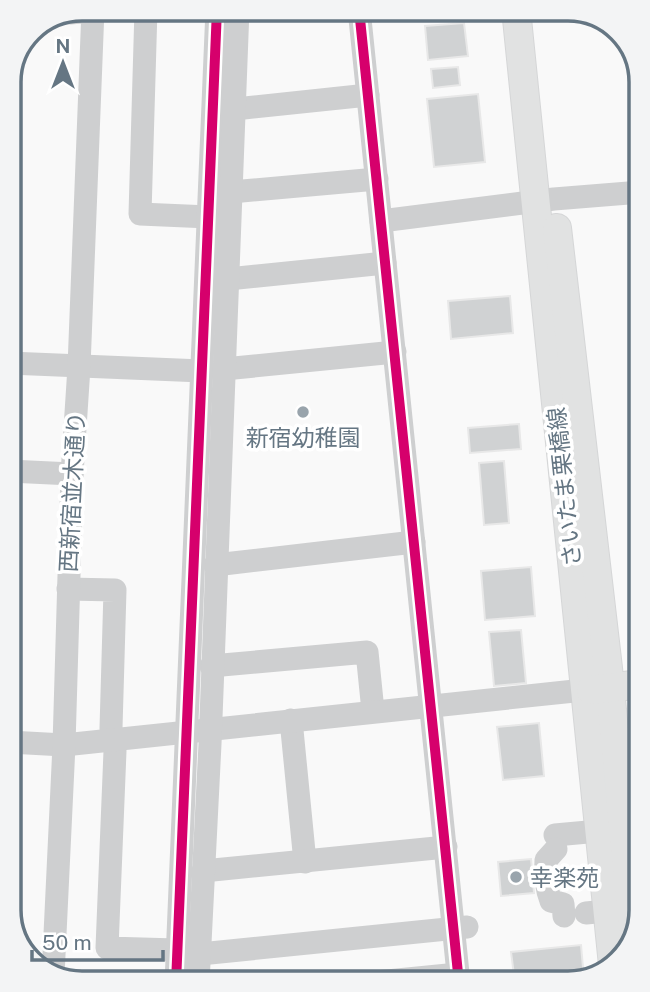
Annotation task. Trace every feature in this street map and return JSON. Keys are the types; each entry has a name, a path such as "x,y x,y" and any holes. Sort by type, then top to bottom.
{"main road":[{"name":"さいたま栗橋線","path":"518,21 545,200 597,689 599,831 604,914 611,953"},
{"name":"さいたま栗橋線","path":"535,21 545,200"},
{"path":"597,689 629,685"},
{"name":"さいたま栗橋線","path":"597,689 629,817"},
{"name":"さいたま栗橋線","path":"604,914 629,850"}],"street":[{"name":"西新宿並木通り","path":"54,964 64,745 72,474 100,21"},
{"path":"146,21 140,214 209,217"},
{"path":"181,971 189,952 203,872 198,731 211,666 215,565 209,217 217,21"},
{"path":"195,971 189,952 213,370 228,279 238,21"},
{"path":"360,21 446,847 460,927 459,971"},
{"path":"235,109 368,95"},
{"path":"231,192 377,179"},
{"path":"381,221 545,200 629,193"},
{"path":"228,279 385,263"},
{"path":"21,364 213,370 395,352"},
{"path":"21,472 72,474"},
{"path":"215,565 414,542"},
{"path":"68,589 115,590 111,729 116,751 107,948 189,952 460,927"},
{"path":"211,666 367,652 373,711"},
{"path":"21,743 64,745 597,689"},
{"path":"291,720 305,862"},
{"path":"599,831 556,842 545,860 545,868 551,901 604,914"},
{"path":"203,872 446,847"}],"building":[{"path":"464,23 468,56 428,60 425,26"},
{"path":"458,67 460,85 433,88 431,69"},
{"path":"478,94 485,162 434,167 427,99"},
{"path":"510,296 513,333 451,339 448,301"},
{"path":"519,424 521,449 470,453 468,428"},
{"path":"504,461 509,523 484,525 479,463"},
{"path":"531,567 535,616 485,620 481,571"},
{"path":"521,630 526,683 494,686 489,632"},
{"path":"539,723 544,776 503,780 497,727"},
{"name":"幸楽苑","path":"531,859 534,893 501,896 498,862"},
{"path":"581,945 583,969 513,971 511,952"}],"cycle path":[{"path":"177,971 216,21"},
{"path":"360,21 458,971"}],"place":[{"name":"新宿幼稚園","path":"303,412"},
{"name":"幸楽苑","path":"516,877"}]}
